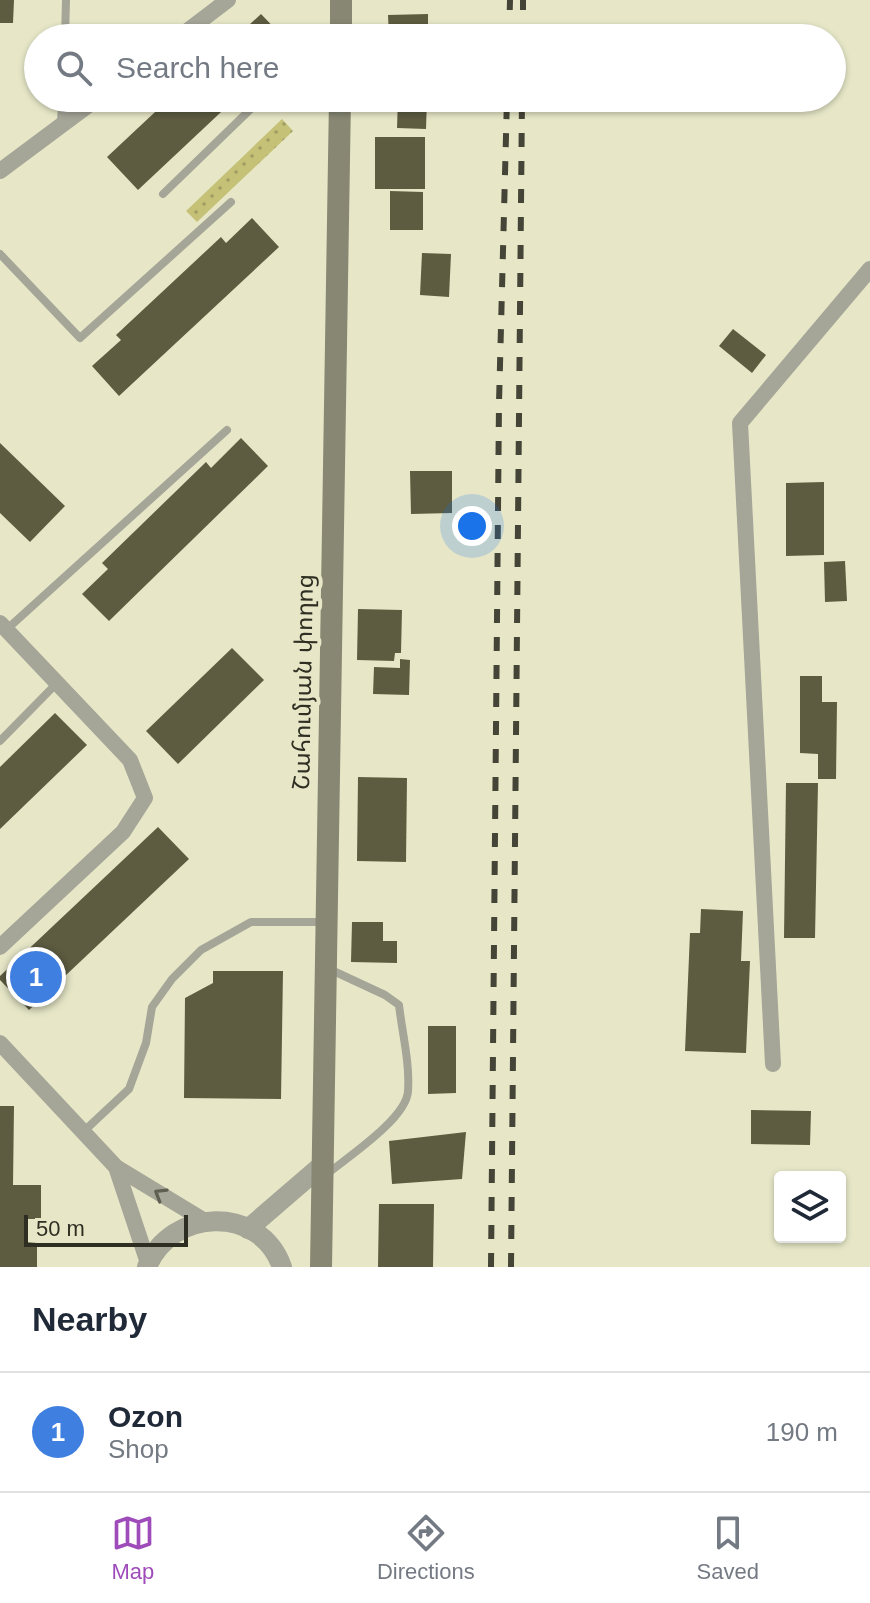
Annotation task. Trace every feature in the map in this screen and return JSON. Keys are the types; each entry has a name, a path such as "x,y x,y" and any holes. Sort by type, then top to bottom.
{"main road":[{"name":"Շահումյան փողոց","path":"321,1267 340,112"}],"street":[{"path":"196,24 228,0"},
{"path":"0,171 80,112"},
{"path":"773,1064 740,423 870,269"},
{"path":"0,947 123,832 145,798 130,760 3,626"},
{"path":"0,1043 116,1167 205,1221"},
{"path":"116,1167 148,1265"},
{"path":"248,1229 321,1173"},
{"path":"148,1265 158,1247 171,1235 187,1226 223,1220 248,1229 270,1245 282,1267"}],"lane":[{"path":"65,24 66,0"},
{"path":"61,126 62,112"},
{"path":"163,194 248,112"},
{"path":"0,254 80,338 231,202"},
{"path":"3,626 227,430"},
{"path":"0,741 57,683"},
{"path":"83,1132 129,1089 146,1043 152,1007 172,979 201,950 251,922 325,922"},
{"path":"321,1173 389,1123 401,1111 409,1094 399,1005 385,995 324,966"}],"shaded area":[{"path":"282,119 293,131 197,222 186,211"}],"building":[{"path":"0,0 14,0 13,23 0,23"},
{"path":"261,14 271,24 250,24"},
{"path":"428,14 428,24 388,24 388,15"},
{"path":"155,112 221,112 138,190 107,157"},
{"path":"398,112 427,112 426,129 397,128"},
{"path":"375,137 425,137 425,189 375,189"},
{"path":"390,191 423,192 423,230 390,230"},
{"path":"252,218 279,247 119,396 92,366 121,340 116,335 221,237 226,243"},
{"path":"422,253 451,254 449,297 420,295"},
{"path":"733,329 766,355 752,373 719,346"},
{"path":"241,438 268,466 109,621 82,594 108,569 102,563 206,462 211,468"},
{"path":"0,443 65,506 30,542 0,513"},
{"path":"410,471 452,471 452,513 411,514"},
{"path":"824,482 824,555 786,556 786,483"},
{"path":"845,561 847,601 825,602 824,562"},
{"path":"358,609 402,610 401,653 395,653 394,661 357,660"},
{"path":"232,648 264,680 178,764 146,731"},
{"path":"400,659 410,660 409,695 373,694 374,667 400,668"},
{"path":"800,676 822,676 822,702 837,702 836,779 818,779 818,754 800,753"},
{"path":"55,713 87,745 0,829 0,767"},
{"path":"358,777 407,778 406,862 357,861"},
{"path":"786,783 818,783 815,938 784,938"},
{"path":"158,827 189,859 29,1010 0,980 0,976"},
{"path":"701,909 743,911 741,961 750,961 746,1053 685,1051 690,933 700,933"},
{"path":"352,922 383,922 383,941 397,941 397,963 351,962"},
{"path":"213,971 283,971 281,1099 184,1098 185,998 213,983"},
{"path":"428,1026 456,1026 456,1093 428,1094"},
{"path":"0,1106 14,1106 13,1185 41,1185 41,1219 26,1219 26,1242 37,1243 37,1267 0,1267"},
{"path":"751,1110 811,1111 810,1145 751,1144"},
{"path":"466,1132 462,1179 392,1184 389,1141"},
{"path":"379,1204 434,1204 433,1267 378,1267"}],"railway":[{"path":"509,24 510,0"},
{"path":"523,0 523,24"},
{"path":"491,1267 499,403 507,112"},
{"path":"511,1267 522,112"}],"place":[{"name":"Ozon","path":"36,977"}]}
